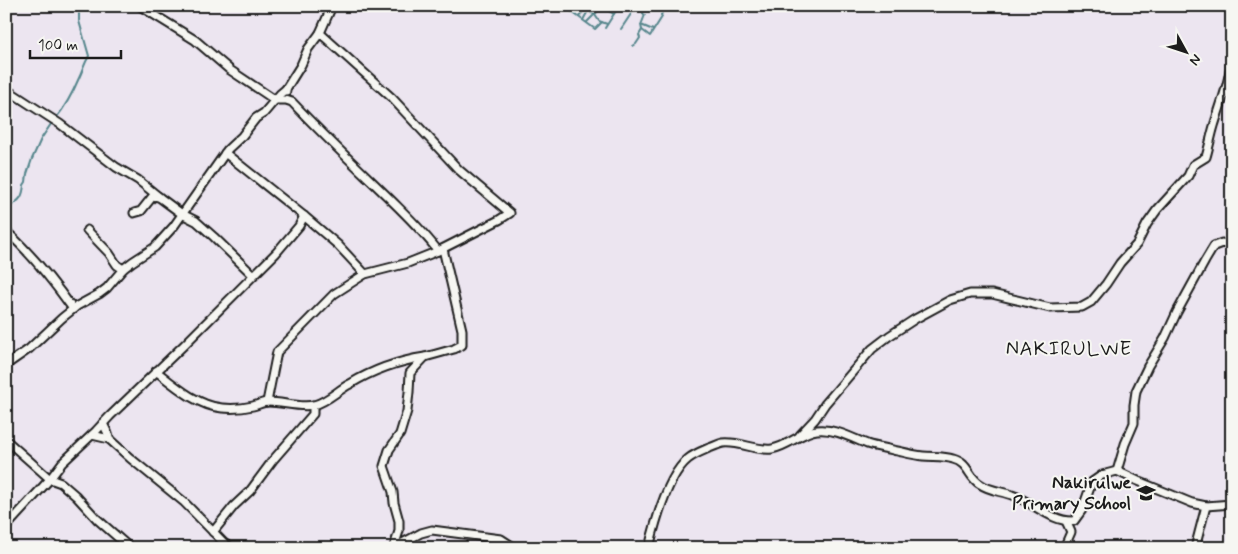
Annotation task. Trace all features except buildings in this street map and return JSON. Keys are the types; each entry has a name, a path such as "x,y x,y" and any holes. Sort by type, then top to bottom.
{"street":[{"path":"140,6 196,40 230,70 275,100 292,102"},
{"path":"6,364 29,349 73,309 107,288 123,269 155,247 174,226 225,153 256,118 264,113 286,89 301,65 308,49 320,33 332,6"},
{"path":"267,402 277,352 334,294 365,274 408,263 440,250 510,213 459,170 391,97 320,33"},
{"path":"796,439 815,419 825,404 872,349 896,331 950,300 970,294 992,294 1050,308 1082,308 1091,302 1136,244 1157,210 1188,176 1193,165 1206,157 1227,85 1232,56"},
{"path":"6,89 58,122 101,156 138,180 182,214 196,221 253,275"},
{"path":"156,371 182,392 206,404 222,408 250,406 267,402 313,405 373,372 399,362 425,357 462,345 462,330 440,250 292,102 286,94 286,89"},
{"path":"225,153 338,245 365,274"},
{"path":"134,214 141,211 153,196 159,197"},
{"path":"6,528 62,463 276,252 304,216"},
{"path":"87,230 109,253 117,265 123,269"},
{"path":"6,231 32,256 73,309"},
{"path":"1117,471 1134,422 1136,391 1140,383 1166,338 1189,288 1214,246 1222,242 1232,246"},
{"path":"394,548 399,531 398,521 393,492 384,466 389,450 400,434 407,411 410,373 425,357"},
{"path":"213,532 234,506 250,491 313,414 313,405"},
{"path":"103,423 109,434 109,439"},
{"path":"649,548 656,519 668,488 688,459 722,443 740,444 756,449 772,449 814,430 826,429 869,444 921,456 954,459 966,466 971,476 979,484 997,492 1013,495 1066,522 1074,521 1082,510 1092,482 1102,475 1117,471 1159,491 1192,503 1206,506 1232,504"},
{"path":"92,435 109,439 184,502 231,548"},
{"path":"6,440 50,479 61,483 76,496 97,519 130,548"},
{"path":"1195,548 1206,506"},
{"path":"1064,548 1072,532 1066,522"},
{"path":"394,548 421,533 432,530 502,539 515,548"}],"waterway":[{"path":"56,118 72,94 89,56 79,21 79,6"},
{"path":"553,11 555,6"},
{"path":"559,6 569,10 595,29 602,22"},
{"path":"570,9 571,6 582,13"},
{"path":"582,6 595,15 599,21 607,24"},
{"path":"579,17 587,6"},
{"path":"591,13 595,6"},
{"path":"597,6 614,14"},
{"path":"605,28 619,6"},
{"path":"621,29 634,6"},
{"path":"642,30 641,25 645,15 643,14 644,6"},
{"path":"633,46 640,38 639,35 642,30 650,36 662,17 665,6"},
{"path":"634,7 643,8"},
{"path":"587,22 601,8"},
{"path":"583,20 588,11"},
{"path":"641,25 653,30"},
{"path":"6,211 22,195 32,159 41,139 53,121"}],"place":[{"name":"Nakirulwe Primary School","path":"1146,493"}],"district":[{"name":"NAKIRULWE","path":"1069,349"}]}
